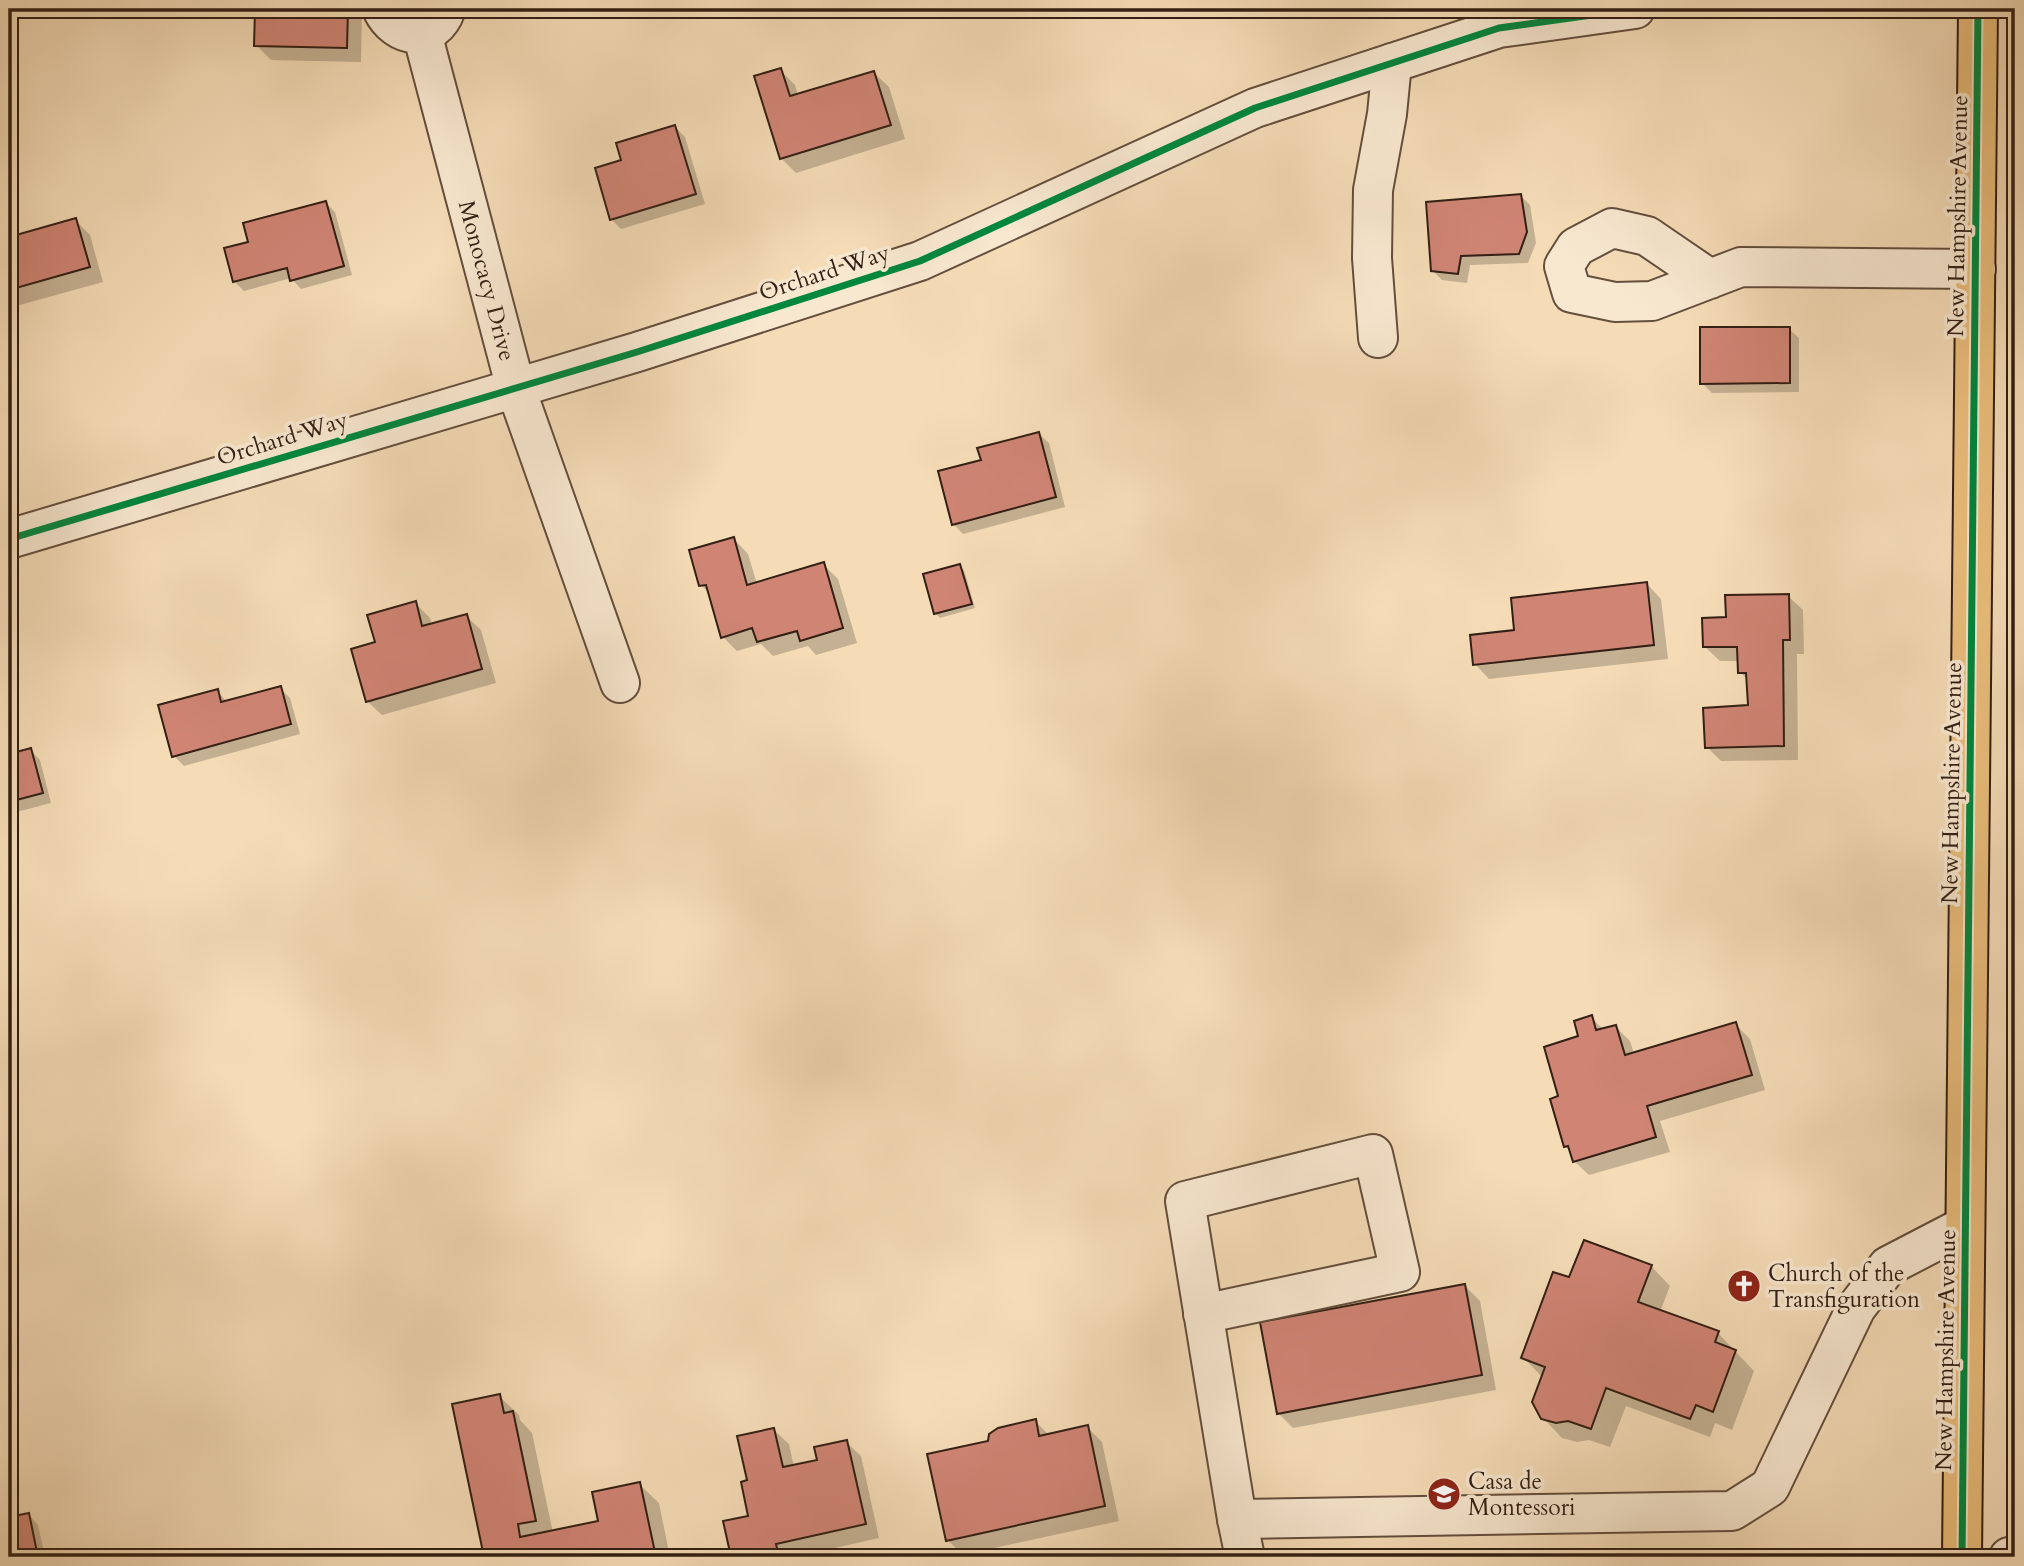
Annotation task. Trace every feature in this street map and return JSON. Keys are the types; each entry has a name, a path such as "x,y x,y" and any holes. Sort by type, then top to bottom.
{"main road":[{"name":"New Hampshire Avenue","path":"1962,1557 1978,9"}],"street":[{"name":"Monocacy Drive","path":"382,9 387,20 398,29 410,33 434,21 516,389 620,682"},
{"name":"Orchard Way","path":"9,539 516,389 920,261 1255,108 1499,28 1635,9"},
{"path":"1378,338 1371,258 1373,190 1387,114 1392,63"},
{"path":"1710,279 1741,267 1976,269"},
{"path":"1203,1314 1400,1272 1373,1154 1185,1201 1203,1314 1237,1519 1245,1557"},
{"path":"1237,1519 1732,1511 1770,1487 1856,1308 1888,1266 1965,1226"},
{"path":"2009,1557 2015,1556"}],"building":[{"path":"255,9 348,9 347,48 254,46"},
{"path":"781,68 790,96 874,71 891,125 780,159 754,76"},
{"path":"675,125 696,194 610,220 595,168 621,160 616,143"},
{"path":"1521,194 1527,232 1519,254 1461,256 1458,274 1431,271 1426,202"},
{"path":"326,201 344,266 290,281 287,268 233,282 224,248 248,242 243,223"},
{"path":"76,218 90,267 9,290 9,237"},
{"path":"1700,327 1790,327 1790,383 1700,384"},
{"path":"1039,432 1056,497 952,525 938,471 981,460 977,448"},
{"path":"734,537 747,585 824,562 843,628 800,641 797,631 757,642 752,628 721,638 706,585 699,586 689,550"},
{"path":"960,564 972,604 934,614 923,574"},
{"path":"1647,582 1654,645 1473,665 1470,635 1514,630 1511,598"},
{"path":"1789,594 1790,640 1783,640 1784,746 1705,748 1703,708 1748,705 1746,673 1738,673 1737,647 1703,647 1702,618 1726,617 1725,595"},
{"path":"416,601 422,626 467,614 482,669 366,702 351,649 375,642 367,615"},
{"path":"281,686 291,724 172,757 158,705 218,689 221,702"},
{"path":"31,748 43,793 9,802 9,754"},
{"path":"1592,1015 1596,1030 1616,1025 1625,1055 1736,1022 1752,1075 1647,1106 1656,1137 1573,1162 1568,1146 1564,1147 1550,1099 1558,1096 1544,1047 1578,1036 1574,1021"},
{"path":"1584,1240 1652,1265 1638,1302 1719,1331 1715,1342 1736,1350 1713,1412 1696,1405 1690,1419 1606,1388 1591,1429 1568,1421 1556,1423 1541,1419 1532,1402 1545,1367 1521,1358 1553,1272 1569,1277"},
{"path":"1465,1284 1482,1375 1277,1414 1260,1322"},
{"path":"500,1394 504,1413 513,1411 536,1521 518,1524 520,1537 598,1521 592,1492 640,1482 656,1557 484,1557 452,1404"},
{"path":"1036,1419 1039,1436 1088,1425 1105,1506 946,1541 927,1454 988,1441 989,1434 998,1428"},
{"path":"774,1428 783,1467 817,1460 814,1447 847,1440 866,1524 776,1544 779,1557 731,1557 723,1521 748,1516 741,1482 747,1480 737,1436"},
{"path":"29,1513 38,1557 9,1557 9,1517"}],"cycle path":[{"path":"9,539 637,352 920,261 1255,108 1499,28 1635,9"},
{"path":"1962,1557 1978,9"}],"place":[{"name":"Church of the Transfiguration","path":"1744,1286"},
{"name":"Casa de Montessori","path":"1444,1494"}]}
